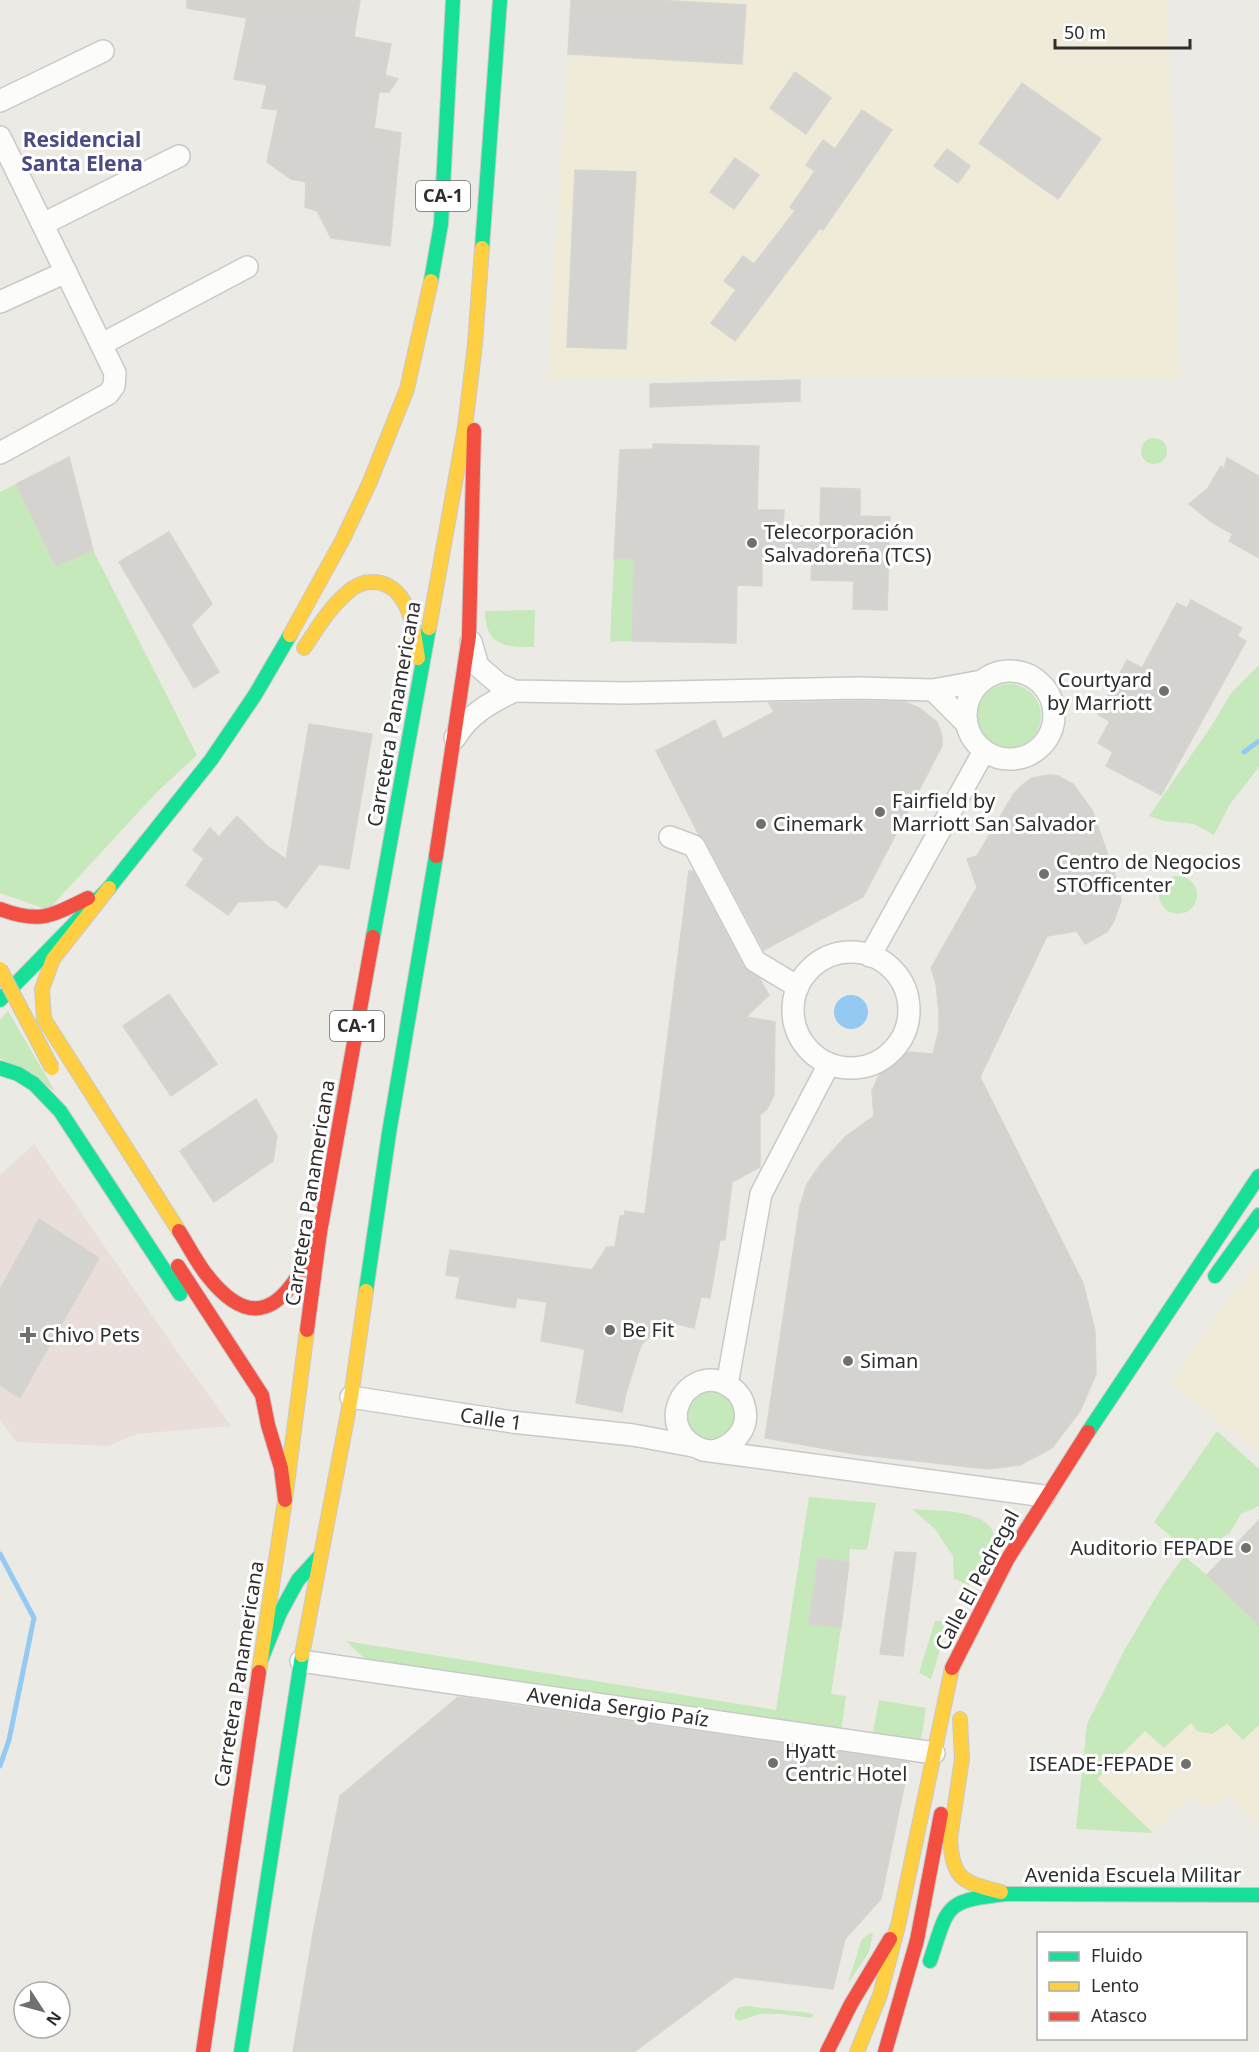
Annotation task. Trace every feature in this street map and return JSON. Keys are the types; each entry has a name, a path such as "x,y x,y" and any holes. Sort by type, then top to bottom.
{"main road":[{"name":"CA-1","path":"0,1000 109,888 184,795 228,735 294,629 343,539 369,484 406,389 430,287 441,224 453,0"},
{"name":"Carretera Panamericana","path":"241,2052 301,1661 351,1397 389,1133 446,799 469,636 473,552 476,344 500,0"},
{"name":"Carretera Panamericana","path":"203,2052 285,1500 320,1232 465,427 476,344"},
{"path":"299,654 339,599 351,588 366,581 385,583 399,593 408,610 415,638 420,678"},
{"path":"228,735 284,673"},
{"path":"109,888 52,959 42,989 44,1019 206,1274 232,1299 243,1306 257,1308 271,1305 286,1295 298,1279 320,1232"},
{"path":"0,909 20,918 38,920 55,916 109,888"},
{"path":"0,969 59,1078"},
{"path":"0,1068 18,1074 41,1089 60,1111 268,1425"},
{"name":"Calle El Pedregal","path":"841,2050 883,1966 898,1926 952,1669 986,1596 1044,1496 1259,1176"},
{"path":"1207,1290 1259,1215"},
{"path":"1219,1271 1252,1245"},
{"path":"174,1259 262,1395 281,1468 285,1500"},
{"path":"261,1660 280,1613 298,1580 319,1557"},
{"name":"Calle El Pedregal","path":"987,1630 1002,1600"},
{"path":"885,2052 917,1940 963,1701"},
{"path":"944,1873 962,1760 960,1719"},
{"name":"Avenida Escuela Militar","path":"950,1838 953,1866 956,1870 975,1885 1006,1894"},
{"name":"Avenida Escuela Militar","path":"939,1906 927,1970 940,1928 950,1908 960,1901 1006,1894 1259,1894"},
{"path":"826,2052 851,2004 898,1926"},
{"path":"857,2052 880,1995 898,1926"},
{"path":"193,2052 212,1982"}],"street":[{"path":"0,101 103,51"},
{"path":"0,453 108,394 114,386 115,374 43,224 3,149"},
{"path":"43,224 179,156"},
{"path":"102,344 248,267"},
{"path":"0,302 66,272"},
{"path":"469,636 478,666 499,684 514,691 626,693 859,688 933,690 982,681 996,673 1018,671 1030,675 1043,685 1053,704 1052,729 1046,741 1029,756 1006,760 993,756 984,751 971,737 966,711 969,699 982,681"},
{"path":"933,690 967,724"},
{"path":"454,740 466,722 478,711 514,691"},
{"path":"870,956 984,751"},
{"path":"670,837 694,846 754,961 798,987"},
{"path":"847,952 870,956 890,968 902,983 908,1002 908,1021 905,1031 895,1047 872,1065 853,1068 829,1064 811,1053 796,1030 793,1013 798,987 808,972 830,956 847,952"},
{"path":"693,1446 678,1430 677,1408 681,1397 698,1383 719,1381 727,1385 761,1194 829,1064"},
{"name":"Calle 1","path":"727,1385 740,1397 746,1413 745,1422 753,1439 780,1460"},
{"name":"Calle 1","path":"351,1397 512,1422 633,1435 693,1446 703,1450 1044,1496"},
{"path":"633,1435 660,1422 677,1408"},
{"path":"714,1450 731,1444 742,1431 745,1422"},
{"name":"Avenida Sergio Paíz","path":"301,1661 934,1754"}],"shaded area":[{"path":"571,0 1167,0 1181,380 885,377 545,379 550,369 549,351"},
{"path":"34,1144 231,1426 137,1434 108,1446 16,1442 0,1420 0,1175"},
{"path":"1259,1260 1259,1453 1170,1383 1221,1308"},
{"name":"ISEADE-FEPADE","path":"1192,1722 1227,1724 1243,1739 1259,1725 1259,1827 1227,1795 1220,1803 1205,1807 1189,1796 1153,1833 1097,1779 1145,1731"}],"green space":[{"path":"1154,438 1163,442 1167,451 1163,460 1154,464 1145,460 1141,451 1145,442"},
{"path":"16,484 56,566 93,550 197,755 156,793 48,910 0,893 0,492"},
{"path":"614,559 634,559 632,641 610,642"},
{"path":"535,610 534,647 506,645 493,638 489,631 485,611"},
{"path":"1259,665 1259,767 1230,804 1214,835 1194,824 1164,821 1149,816 1232,692"},
{"path":"1003,684 1015,684 1032,693 1039,704 1041,716 1039,728 1032,739 1015,748 1003,748 991,743 982,734 977,722 977,710 982,698 991,689"},
{"path":"1178,876 1192,881 1197,895 1192,909 1178,914 1164,909 1159,895 1164,881"},
{"path":"8,1011 55,1091 0,1058 0,1020"},
{"path":"707,1390 726,1396 730,1399 734,1409 736,1423 719,1442 701,1441 684,1422 686,1409 690,1402"},
{"path":"1217,1431 1259,1469 1259,1506 1241,1514 1230,1533 1192,1555 1154,1522"},
{"path":"809,1497 876,1503 867,1550 850,1549 849,1562 818,1558 809,1624 841,1628 831,1694 846,1696 841,1733 366,1660 346,1641 776,1710"},
{"path":"912,1509 966,1514 989,1525 994,1535 992,1548 969,1585 954,1579 953,1556 935,1529"},
{"name":"ISEADE-FEPADE","path":"1184,1556 1259,1625 1259,1725 1243,1740 1227,1724 1212,1734 1197,1731 1191,1723 1164,1748 1145,1731 1097,1779 1153,1833 1076,1829 1087,1724 1125,1649 1163,1585"},
{"path":"935,1621 949,1621 931,1679 919,1673"},
{"path":"879,1700 926,1708 921,1741 872,1737"},
{"path":"870,1933 873,1934 869,1952 847,1985 862,1939"},
{"path":"745,2006 814,2015 811,2018 760,2014 739,2021 735,2018 735,2013 738,2008"}],"water":[{"path":"851,995 863,1000 868,1012 863,1024 851,1029 839,1024 834,1012 839,1000"}],"building":[{"path":"187,0 360,0 354,37 391,44 385,75 398,79 389,92 379,92 374,128 401,133 390,246 331,238 317,211 305,207 306,182 291,179 267,162 278,110 262,108 267,85 234,79 247,18 187,8"},
{"path":"571,0 655,0 746,5 742,64 568,54"},
{"path":"795,72 831,98 806,134 770,108"},
{"path":"1022,83 1101,139 1058,199 979,143"},
{"path":"862,110 892,130 823,230 820,228 735,341 711,323 736,290 724,281 743,256 754,264 795,211 790,207 815,171 806,165 823,140 835,149"},
{"path":"947,149 970,166 958,183 934,166"},
{"path":"735,158 759,175 734,209 710,192"},
{"path":"575,170 636,172 626,349 567,347"},
{"path":"800,380 800,401 650,407 650,384"},
{"name":"Telecorporación Salvadoreña (TCS)","path":"653,444 759,446 757,510 784,510 783,526 820,526 821,488 860,489 860,516 890,517 887,610 853,609 854,581 811,580 812,563 762,562 762,586 737,585 736,643 632,641 634,559 614,559 620,450 653,449"},
{"path":"69,457 93,550 56,566 16,484"},
{"path":"1227,458 1259,476 1259,558 1229,541 1233,534 1213,523 1189,504 1208,488 1221,466 1224,469"},
{"path":"169,532 212,604 191,625 219,672 194,688 119,562"},
{"name":"Courtyard by Marriott","path":"1191,600 1242,628 1237,636 1246,641 1161,795 1106,766 1113,752 1098,743 1110,721 1098,715 1127,660 1142,668 1177,603 1187,608"},
{"path":"905,702 919,708 937,722 942,736 942,746 863,897 764,950 705,840 699,835 656,751 715,720 723,739 774,712 769,703"},
{"path":"309,724 372,734 349,869 319,864 286,908 276,900 238,902 228,915 186,885 204,859 193,850 210,828 219,837 237,816 266,845 286,859"},
{"path":"1058,776 1073,784 1092,810 1120,889 1121,901 1114,921 1107,932 1085,944 1077,931 1047,936 980,1077 1083,1283 1095,1331 1096,1374 1080,1411 1052,1448 1020,1465 988,1469 855,1454 765,1438 800,1206 807,1184 820,1165 845,1137 874,1116 872,1091 881,1071 899,1055 910,1052 933,1054 939,1030 939,1013 936,983 931,968 977,887 967,859 977,856 1013,795 1021,786 1032,778"},
{"path":"689,871 693,871 744,967 760,979 769,995 746,1017 775,1022 774,1095 767,1109 760,1115 760,1167 732,1182 725,1240 720,1240 710,1298 701,1297 694,1328 677,1324 654,1333 641,1345 622,1412 576,1403 585,1349 541,1341 547,1302 517,1298 515,1308 456,1298 460,1277 446,1275 450,1250 592,1270 607,1247 615,1247 620,1216 624,1216 625,1211 645,1214"},
{"path":"169,994 217,1064 171,1096 123,1026"},
{"path":"256,1099 277,1136 273,1161 214,1202 180,1151"},
{"name":"Chivo Pets","path":"39,1219 99,1258 20,1398 0,1385 0,1289"},
{"name":"Auditorio FEPADE","path":"1259,1520 1259,1625 1207,1575"},
{"path":"895,1552 916,1553 903,1656 880,1654"},
{"path":"818,1558 849,1562 841,1628 809,1624"},
{"path":"458,1697 909,1762 881,1899 845,1939 833,1989 735,1977 634,2052 293,2052 340,1796"}],"waterway":[{"path":"1244,752 1259,741"},
{"path":"0,1554 34,1618 9,1740 0,1766"}],"traffic: fast":[{"path":"431,281 441,224 453,0"},
{"path":"482,248 500,0"},
{"path":"373,937 429,628"},
{"path":"0,1000 109,888 211,760 255,695 290,635"},
{"path":"366,1291 389,1133 436,856"},
{"path":"0,1068 18,1074 34,1084 60,1111 180,1294"},
{"path":"1088,1432 1259,1176"},
{"path":"1215,1276 1259,1215"},
{"path":"261,1660 280,1613 298,1580 319,1557"},
{"path":"241,2052 302,1655"},
{"path":"930,1961 946,1917 959,1904 970,1900 1006,1894 1259,1895"}],"traffic: slow":[{"path":"429,628 465,427 475,344 482,248"},
{"path":"290,635 343,539 369,484 407,389 431,281"},
{"path":"304,648 341,599 358,585 376,582 391,587 405,604 412,625 418,658"},
{"path":"109,888 53,959 42,989 44,1019 179,1231"},
{"path":"0,969 52,1068"},
{"path":"302,1655 351,1397 366,1291"},
{"path":"259,1672 285,1500 307,1330"},
{"path":"889,1949 898,1926 952,1668"},
{"path":"950,1839 962,1759 960,1719"},
{"path":"950,1838 954,1863 962,1877 969,1882 1001,1892"},
{"path":"857,2052 880,1995 898,1926"}],"traffic: jam":[{"path":"436,856 469,636 474,430"},
{"path":"0,909 25,916 45,916 88,898"},
{"path":"307,1330 320,1232 373,937"},
{"path":"179,1231 202,1269 226,1295 244,1306 260,1308 275,1302 288,1290 300,1273 320,1232"},
{"path":"178,1266 262,1395 281,1468 285,1500"},
{"path":"952,1668 1007,1560 1088,1432"},
{"path":"203,2052 259,1672"},
{"path":"885,2052 917,1940 941,1814"},
{"path":"827,2052 851,2004 890,1939"}],"place":[{"name":"Telecorporación Salvadoreña (TCS)","path":"752,543"},
{"name":"Courtyard by Marriott","path":"1164,691"},
{"name":"Fairfield by Marriott San Salvador","path":"880,812"},
{"name":"Cinemark","path":"761,824"},
{"name":"Centro de Negocios STOfficenter","path":"1044,874"},
{"name":"Be Fit","path":"610,1330"},
{"name":"Chivo Pets","path":"28,1335"},
{"name":"Siman","path":"848,1361"},
{"name":"Auditorio FEPADE","path":"1246,1548"},
{"name":"Hyatt Centric Hotel","path":"773,1763"},
{"name":"ISEADE-FEPADE","path":"1186,1764"}],"district":[{"name":"Residencial Santa Elena","path":"82,152"}]}
